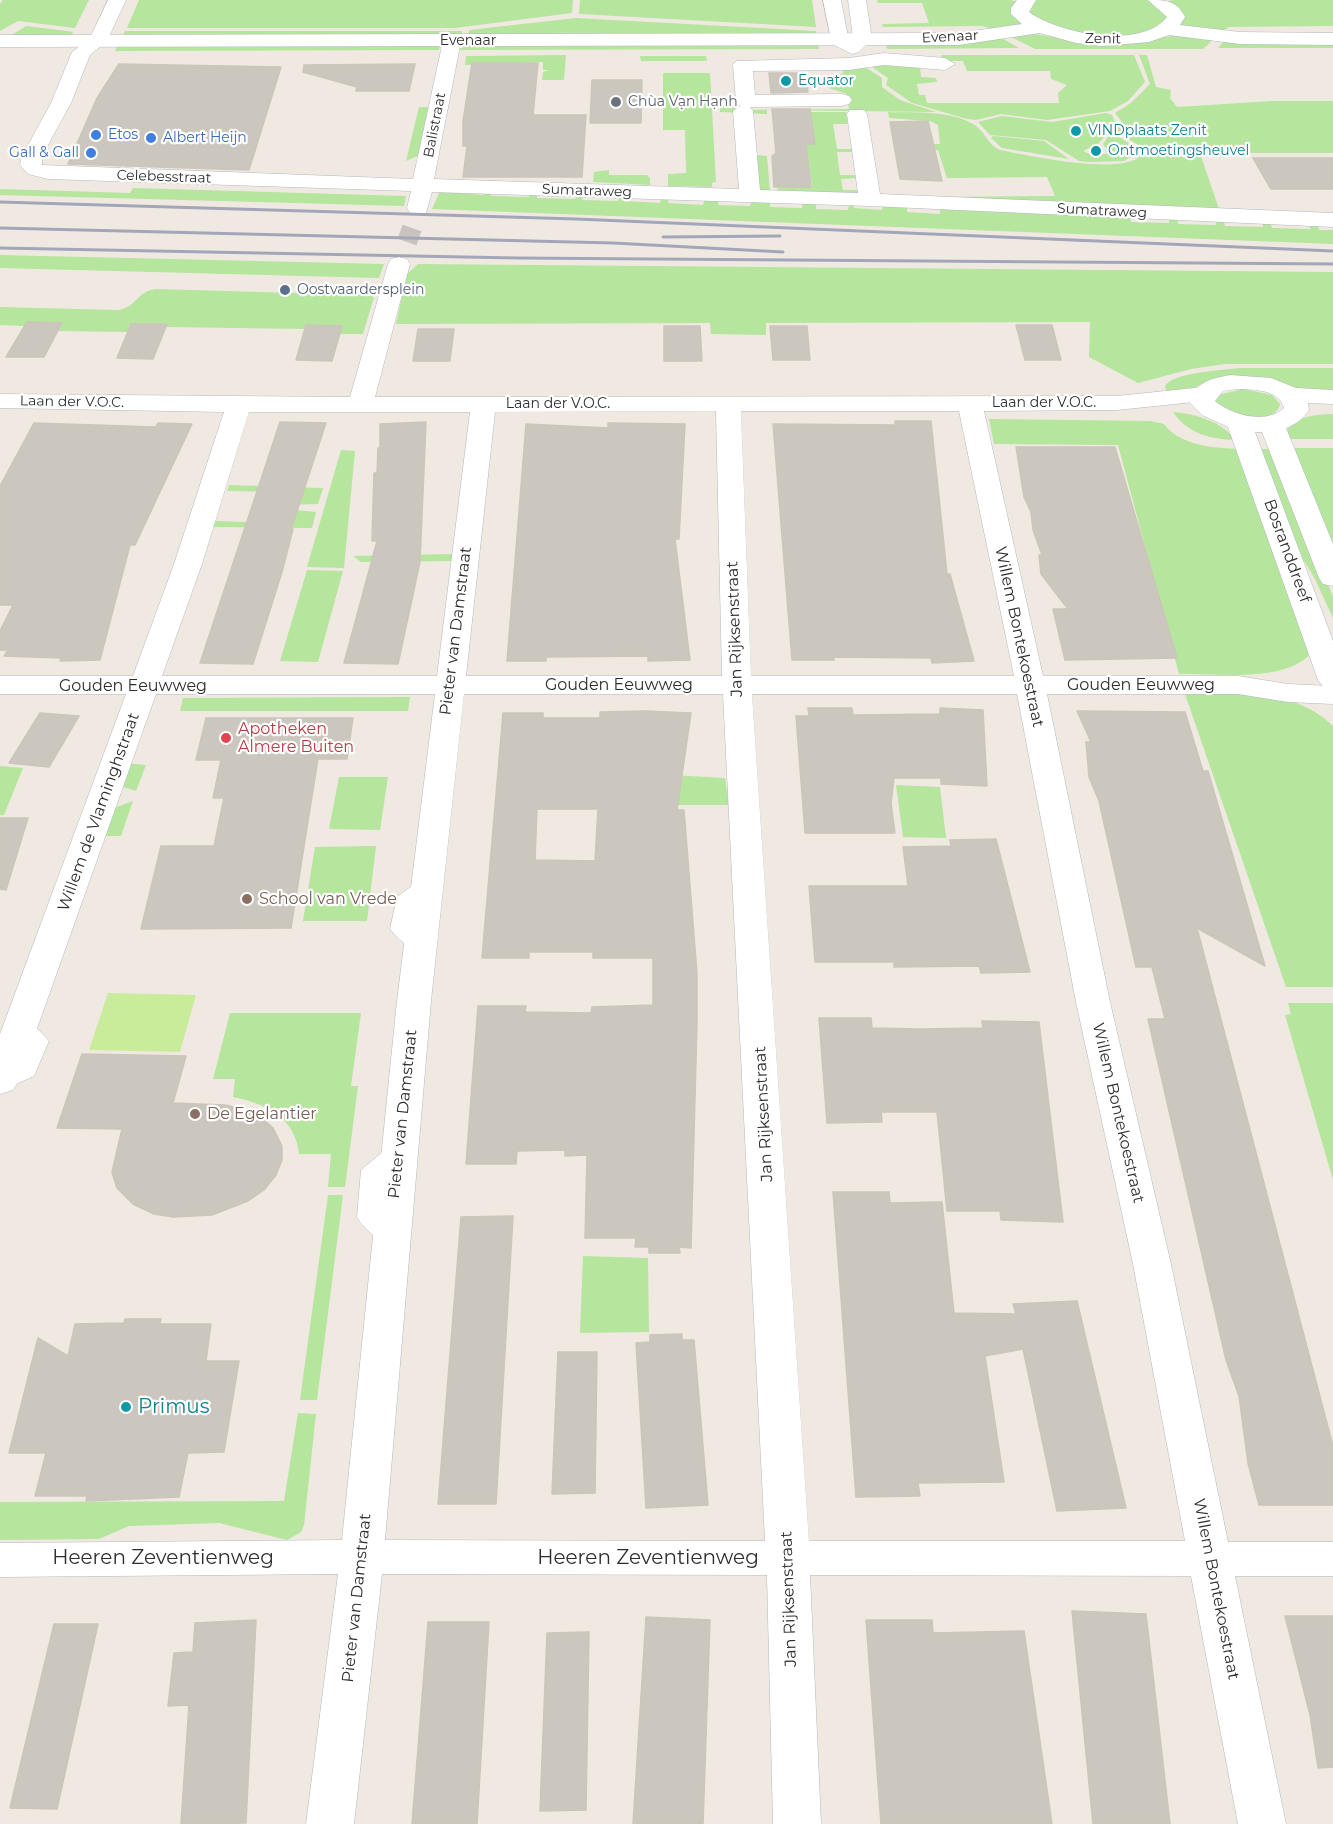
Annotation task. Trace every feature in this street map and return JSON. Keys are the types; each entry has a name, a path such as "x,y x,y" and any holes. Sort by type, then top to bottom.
{"street":[{"path":"85,45 117,0"},
{"path":"832,0 853,47 889,59 945,64"},
{"path":"857,0 853,47 849,64 743,65 746,101 850,107 870,200"},
{"path":"1027,0 1020,8 1020,14 1037,28"},
{"path":"1157,0 1173,10 1176,17 1167,29 1240,38 1333,39"},
{"path":"84,20 85,45"},
{"name":"Evenaar","path":"0,41 85,45 452,41 853,47 959,39 1037,28"},
{"name":"Zenit","path":"1037,28 1068,36 1105,40 1130,39 1167,29"},
{"name":"Balistraat","path":"361,405 425,184 452,41"},
{"name":"Celebesstraat","path":"85,45 61,103 32,156 30,165 35,170 59,174 425,184"},
{"path":"743,111 750,196"},
{"name":"Sumatraweg","path":"425,184 1333,220"},
{"path":"1294,403 1284,420 1271,423 1239,422 1206,402 1214,386 1251,382 1275,387 1294,403 1333,409"},
{"path":"1294,403 1333,397"},
{"name":"Laan der V.O.C.","path":"1,402 239,405 1206,402"},
{"name":"Willem Bontekoestraat","path":"969,403 1056,811 1095,1010 1152,1264 1262,1824"},
{"name":"Pieter van Damstraat","path":"330,1824 362,1557 420,944 483,404"},
{"name":"Jan Rijksenstraat","path":"728,404 737,686 757,997 788,1558 796,1824"},
{"name":"Willem de Vlaminghstraat","path":"0,1083 188,564 239,405"},
{"name":"Bosranddreef","path":"1239,422 1333,682"},
{"name":"Bosranddreef","path":"1271,423 1333,578"},
{"name":"Gouden Eeuwweg","path":"0,685 1238,685 1288,693 1333,682"},
{"name":"Heeren Zeventienweg","path":"0,1560 362,1557 1333,1559"}],"green space":[{"path":"3,0 89,0 75,28 18,21 0,31 0,4"},
{"path":"139,0 573,0 572,13 455,28 127,28"},
{"path":"580,0 812,0 816,27 579,14"},
{"path":"877,0 1010,0 1018,2 1025,25 999,31 982,26 883,27 882,24 929,23 922,3 878,3"},
{"path":"1036,0 1149,0 1166,11 1168,20 1153,31 1123,37 1072,35 1027,13"},
{"path":"1333,0 1333,26 1229,27 1220,33 1179,26 1168,1"},
{"path":"576,18 816,31 817,38 468,38 469,30"},
{"path":"26,26 73,32 71,36 7,38"},
{"path":"125,31 462,31 460,38 120,39"},
{"path":"1028,33 1080,41 1130,41 1182,35 1216,37 1203,49 1035,49 1007,35"},
{"path":"998,36 1019,48 887,49 885,41"},
{"path":"1226,39 1333,44 1333,48 1218,48"},
{"path":"818,42 819,49 457,50 467,45"},
{"path":"119,43 442,46 438,50 115,51"},
{"path":"566,55 564,80 542,80 543,72 549,70 543,70 543,62 465,65 466,56"},
{"path":"941,55 1134,55 1145,82 1128,101 1110,111 1047,120 1001,114 976,120 912,103 886,85 888,78 866,63 920,67 921,77 936,78 937,82 917,84 919,95 925,95 927,103 1059,103 1058,93 1067,85 1051,79 1050,71 967,71 963,61 939,61 942,59"},
{"path":"1139,55 1147,55 1156,87 1171,90 1170,98 1177,107 1272,101 1333,101 1333,153 1200,153 1219,209 934,197 1055,196 1047,177 947,178 938,150 910,150 901,144 940,144 938,125 930,121 889,118 888,112 955,117 975,125 992,145 1000,150 1092,164 1126,162 1138,158 1141,147 1116,131 1122,122 1115,113 1131,103 1150,84"},
{"path":"640,56 706,56 707,61 641,61"},
{"path":"862,65 882,78 882,87 900,100 936,112 767,110 767,114 720,112 720,103 737,103 737,110 849,109 847,94 829,88 824,82 843,73 843,67"},
{"path":"663,73 710,73 716,182 712,183 712,187 668,186 668,174 686,173 685,130 663,130"},
{"path":"419,107 431,107 422,154 406,161"},
{"path":"777,112 846,112 848,124 833,124 837,149 852,149 852,152 837,152 840,175 856,175 856,178 841,179 843,190 858,190 858,195 774,192 780,187 812,187 808,155 782,155 805,144 815,144 811,114 777,114"},
{"path":"1106,113 1112,115 1116,124 1098,144 1083,151 1094,156 1109,153 1103,144 1109,136 1115,134 1136,148 1137,153 1124,161 1079,161 1046,140 990,135 978,122 1002,116 1052,122"},
{"path":"993,136 1044,141 1069,159 1002,148 991,138"},
{"path":"756,155 767,156 770,191 758,191"},
{"path":"609,170 609,175 647,175 650,178 650,185 593,182 594,172"},
{"path":"133,188 406,196 404,206 0,195 0,189 130,193"},
{"path":"485,189 492,189 491,196 529,197 531,191 538,191 537,198 575,199 578,193 584,193 582,200 618,201 620,195 626,195 625,201 660,203 662,196 669,197 668,203 703,205 705,198 719,199 718,205 750,206 752,200 770,201 770,207 802,208 803,202 816,203 816,209 848,210 849,204 854,204 854,208 882,210 883,205 907,206 907,212 940,214 940,207 1130,215 1131,222 1169,223 1169,217 1177,217 1178,224 1216,225 1216,219 1223,219 1225,226 1263,227 1262,221 1270,221 1272,228 1310,229 1309,223 1317,223 1319,230 1333,230 1333,244 432,209 440,191 483,195"},
{"path":"0,255 384,264 379,278 0,268"},
{"path":"418,264 1333,272 1333,364 1225,364 1191,369 1138,383 1089,357 1090,322 766,323 766,335 711,334 710,323 396,324 407,274"},
{"path":"150,290 374,297 363,334 340,334 342,326 306,325 305,329 166,327 167,324 131,332 58,331 62,323 27,322 24,326 0,325 0,307 118,310 129,306"},
{"path":"1240,368 1333,368 1333,394 1218,378 1188,390 1167,394 1165,386 1178,378 1200,372"},
{"path":"1243,389 1272,395 1280,404 1278,409 1262,418 1248,418 1234,415 1215,404 1218,395"},
{"path":"1173,412 1216,423 1236,440 1200,434 1186,426"},
{"path":"1333,414 1333,439 1287,439 1286,431 1301,419"},
{"path":"989,419 1150,421 1164,424 1179,437 1188,441 1240,449 1313,650 1302,661 1288,668 1270,672 1231,675 1179,674 1118,445 994,444"},
{"path":"1291,448 1333,448 1333,553"},
{"path":"1257,449 1274,449 1333,597 1333,618 1315,579 1294,544"},
{"path":"341,450 355,451 344,568 307,567"},
{"path":"229,485 323,488 318,504 287,505 284,492 227,491"},
{"path":"286,509 316,512 312,528 213,527 216,521 275,523"},
{"path":"453,554 452,561 361,562 353,556"},
{"path":"307,570 343,571 318,662 280,661"},
{"path":"1185,694 1244,694 1282,699 1318,713 1333,726 1333,987 1286,987"},
{"path":"410,697 408,711 180,711 183,698"},
{"path":"124,763 146,765 136,791 120,786"},
{"path":"0,766 23,768 4,815 0,815"},
{"path":"599,771 725,778 729,805 597,805"},
{"path":"339,777 388,777 380,830 329,829"},
{"path":"896,785 940,787 946,838 903,837"},
{"path":"133,801 121,836 99,836 111,809"},
{"path":"376,846 367,921 303,921 315,847"},
{"path":"108,993 196,995 180,1052 89,1050"},
{"path":"1288,1003 1333,1003 1333,1180 1285,1015 1291,1014"},
{"path":"230,1013 361,1013 351,1086 358,1086 345,1187 328,1187 331,1154 299,1154 297,1141 292,1131 277,1114 256,1103 233,1097 235,1079 213,1079"},
{"path":"328,1195 343,1195 317,1400 300,1400"},
{"path":"583,1256 648,1258 649,1332 580,1333"},
{"path":"298,1413 316,1414 304,1525 301,1532 287,1540 219,1523 129,1526 99,1539 0,1540 0,1502 284,1501"}],"building":[{"path":"472,63 538,63 533,115 586,115 582,177 463,177 467,146 463,146 463,121"},
{"path":"119,64 281,67 249,170 68,164 97,98"},
{"path":"415,64 409,91 356,91 357,87 303,72 304,65"},
{"name":"Equator","path":"769,73 806,73 808,92 771,93"},
{"name":"Chùa Vạn Hạnh","path":"592,80 642,80 641,123 590,123"},
{"path":"772,109 810,109 815,144 806,144 811,187 774,187 772,156 776,153"},
{"path":"928,121 942,181 900,179 890,122"},
{"path":"1253,158 1333,158 1333,189 1271,189"},
{"path":"27,322 62,323 44,357 6,357"},
{"path":"131,324 167,324 153,359 117,358"},
{"path":"306,325 342,326 332,361 296,360"},
{"path":"1016,325 1052,325 1061,360 1025,360"},
{"path":"664,326 700,326 702,361 664,361"},
{"path":"770,326 807,326 810,360 773,360"},
{"path":"418,329 454,329 450,361 413,361"},
{"path":"895,421 931,421 947,574 950,574 974,661 932,663 931,658 834,657 834,660 792,660 773,424 895,425"},
{"path":"280,422 326,423 291,529 293,529 282,572 253,664 200,663"},
{"path":"426,422 420,562 398,664 344,663 377,541 372,541 374,473 377,473 380,424"},
{"path":"34,423 156,427 158,423 192,424 135,545 130,545 100,660 60,661 61,658 4,656 8,650 0,650 0,631 13,605 0,605 0,486"},
{"path":"608,423 685,424 679,539 675,539 690,660 648,661 648,656 546,657 546,661 507,661 526,424 608,428"},
{"path":"1016,447 1115,447 1177,658 1065,660 1053,609 1068,609 1041,574 1039,555 1042,555 1033,530 1031,512 1024,497"},
{"path":"808,708 852,708 853,715 940,714 940,708 983,710 987,786 941,784 941,778 894,778 891,803 895,833 805,833 796,716 809,716"},
{"path":"1077,711 1185,712 1203,771 1208,771 1265,966 1197,928 1333,1446 1333,1505 1259,1505 1248,1463 1239,1396 1226,1360 1148,1019 1165,1019 1152,967 1136,967 1099,801 1089,777 1086,742 1091,742"},
{"path":"600,712 691,713 677,810 684,810 697,974 697,1022 691,1248 679,1247 680,1253 649,1253 649,1247 635,1247 636,1238 585,1238 587,1155 565,1156 565,1150 517,1151 516,1164 466,1164 478,1006 526,1006 525,1012 591,1013 592,1007 653,1005 653,958 593,958 593,952 529,952 529,958 482,958 503,713 543,713 543,718 600,718","holes":["537,809 598,809 595,861 535,860"]},
{"path":"40,713 79,716 49,767 9,763"},
{"path":"206,718 353,718 347,759 318,759 291,928 141,929 161,846 214,846 224,798 213,798 221,760 196,760"},
{"path":"0,818 28,818 6,890 0,889"},
{"path":"996,839 1030,972 981,973 979,966 894,967 894,962 815,962 809,886 908,886 903,847 951,846 950,840"},
{"path":"819,1018 871,1018 872,1028 919,1029 983,1028 982,1021 1039,1022 1063,1222 1001,1220 1000,1211 947,1211 937,1112 881,1112 882,1122 827,1123"},
{"path":"82,1054 186,1056 173,1103 225,1105 242,1109 262,1118 273,1128 282,1146 282,1160 276,1175 264,1190 248,1201 212,1215 173,1217 154,1214 133,1204 117,1188 112,1172 122,1129 57,1128"},
{"path":"833,1192 889,1192 890,1203 942,1202 954,1313 1016,1314 1013,1304 1077,1301 1126,1508 1057,1511 1023,1349 985,1356 1004,1482 918,1483 920,1496 856,1497"},
{"path":"513,1216 496,1504 438,1504 461,1217"},
{"name":"Primus","path":"125,1319 161,1319 160,1324 211,1324 206,1361 239,1361 224,1452 188,1453 179,1497 86,1501 87,1496 35,1496 46,1453 9,1453 38,1338 68,1356 75,1324 124,1323"},
{"path":"682,1334 682,1340 694,1340 708,1505 646,1508 636,1343 650,1342 650,1335"},
{"path":"558,1352 597,1352 595,1493 552,1494"},
{"path":"1072,1611 1146,1614 1170,1824 1093,1824"},
{"path":"1285,1616 1333,1616 1333,1767 1318,1768 1310,1715"},
{"path":"646,1617 710,1620 703,1824 633,1824"},
{"path":"256,1620 246,1823 181,1824 189,1705 168,1706 174,1653 193,1652 195,1623"},
{"path":"866,1620 932,1620 933,1633 1024,1631 1052,1824 881,1824"},
{"path":"428,1622 489,1622 477,1824 412,1824"},
{"path":"54,1624 98,1624 57,1809 10,1808"},
{"path":"589,1632 586,1810 540,1811 547,1633"}],"tunnel":[{"path":"407,242 412,228"}],"railway":[{"path":"0,202 576,219 1333,251"},
{"path":"0,228 613,243 783,252"},
{"path":"663,237 780,236"},
{"path":"0,248 517,258 1333,264"}],"place":[{"name":"Equator","path":"786,81"},
{"name":"Chùa Vạn Hạnh","path":"616,102"},
{"name":"VINDplaats Zenit","path":"1076,131"},
{"name":"Etos","path":"96,135"},
{"name":"Albert Heijn","path":"151,138"},
{"name":"Ontmoetingsheuvel","path":"1096,151"},
{"name":"Gall & Gall","path":"91,153"},
{"name":"Oostvaardersplein","path":"285,290"},
{"name":"Apotheken Almere Buiten","path":"226,738"},
{"name":"School van Vrede","path":"247,899"},
{"name":"De Egelantier","path":"195,1114"},
{"name":"Primus","path":"126,1407"}]}
